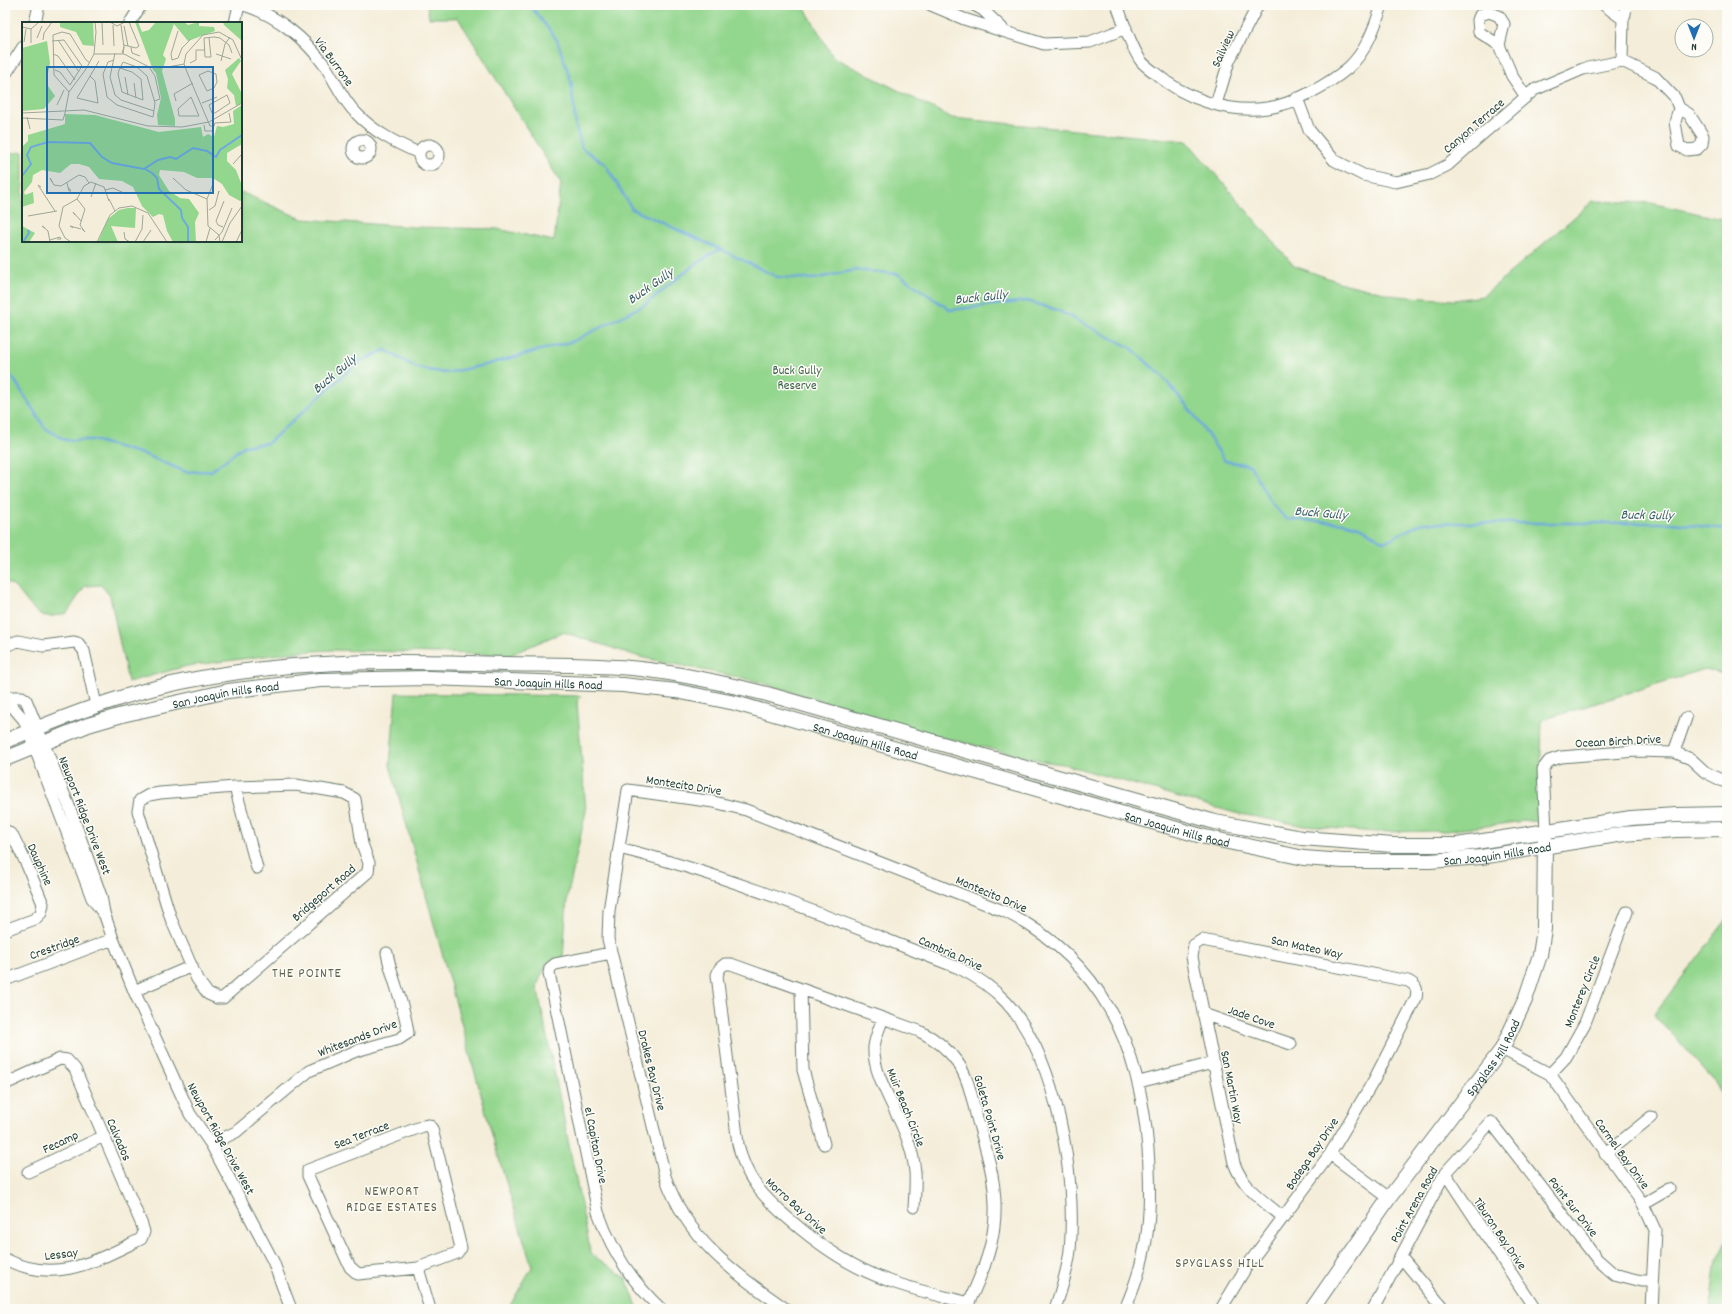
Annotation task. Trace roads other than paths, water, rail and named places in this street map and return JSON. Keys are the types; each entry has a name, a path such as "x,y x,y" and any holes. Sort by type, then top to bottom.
{"main road":[{"name":"San Joaquin Hills Road","path":"5,741 96,705 163,686 223,674 286,666 344,662 427,661 642,669 705,679 767,694 1207,820 1286,836 1353,843 1434,845 1491,840 1631,818 1727,814"},
{"name":"San Joaquin Hills Road","path":"5,759 88,725 166,704 228,691 284,683 365,678 421,678 623,685 676,691 735,703 1205,837 1304,858 1343,861 1430,862 1545,848 1623,834 1676,830 1727,829"},
{"name":"Spyglass Hill Road","path":"1312,1309 1389,1198 1502,1049 1525,1000 1540,955 1544,929 1546,831"}],"street":[{"path":"35,22 39,5"},
{"path":"131,22 141,5"},
{"path":"234,22 239,5"},
{"name":"Via Burrone","path":"244,5 256,9 284,24 309,45 325,66 340,92 356,114 377,131 400,145 419,153"},
{"path":"931,5 964,19 1004,30 1044,44 1090,42 1126,28"},
{"path":"974,5 982,10 1004,30"},
{"path":"1117,5 1141,61 1164,81 1191,97 1216,104 1246,108 1268,108 1298,98 1324,86 1349,67 1368,43 1382,5"},
{"name":"Sailview","path":"1216,104 1230,61 1258,5"},
{"path":"1604,5 1623,18"},
{"path":"1626,5 1623,18 1622,61 1655,77 1675,98 1679,108"},
{"path":"1499,45 1512,76 1526,97"},
{"path":"5,75 22,49"},
{"name":"Canyon Terrace","path":"1298,98 1309,130 1334,160 1362,175 1396,182 1430,174 1448,165 1526,97 1548,84 1583,69 1622,61"},
{"path":"367,142 377,131"},
{"path":"5,646 18,641 43,646 74,642 82,646 96,705"},
{"path":"5,696 22,697 26,700 33,729"},
{"path":"5,705 17,710 33,729"},
{"path":"1674,752 1686,718"},
{"name":"Newport Ridge Drive West","path":"33,729 101,896 104,913 113,940 134,991 190,1114 210,1144 274,1261 291,1309"},
{"name":"Ocean Birch Drive","path":"1549,761 1561,757 1636,750 1674,752 1691,760 1705,772 1727,783"},
{"name":"Spyglass Hill Road","path":"1546,831 1543,769 1549,761"},
{"name":"Bridgeport Road","path":"296,785 344,793 355,799 362,844 369,863 368,872 223,998 217,998 208,994 198,979 192,966 171,919 138,811 140,800 149,795 235,787 296,785"},
{"path":"235,787 257,868"},
{"name":"Drakes Bay Drive","path":"628,790 609,911 608,939 665,1176 686,1222 708,1248 786,1309"},
{"name":"Montecito Drive","path":"628,790 714,802 746,810 1006,912 1025,922 1060,948 1094,987 1118,1025 1130,1053 1139,1082 1146,1126 1151,1186 1150,1212 1142,1264 1125,1309"},
{"name":"Dauphine","path":"5,830 13,836 43,904 41,913 35,919 5,930"},
{"name":"Cambria Drive","path":"619,848 694,868 735,882 960,968 984,983 1006,1002 1023,1025 1047,1078 1057,1110 1070,1179 1073,1203 1070,1252 1055,1309"},
{"name":"Monterey Circle","path":"1550,1074 1566,1056 1585,1023 1627,912"},
{"name":"Crestridge","path":"5,980 113,940"},
{"name":"San Mateo Way","path":"1194,945 1202,940 1209,941 1408,981 1414,984"},
{"name":"San Martin Way","path":"1194,945 1192,957 1234,1163 1238,1174 1248,1188 1283,1217"},
{"name":"Whitesands Drive","path":"210,1144 236,1132 309,1071 356,1051 399,1039 408,1033 407,1020 390,974 387,953"},
{"name":"el Capitan Drive","path":"611,953 555,964 550,968 549,973 598,1212 610,1243 621,1262 634,1281 661,1309"},
{"name":"Goleta Point Drive","path":"718,981 717,975 720,968 725,964 731,964 918,1031 939,1042 958,1063 968,1084 992,1170 995,1207 994,1226 986,1262 968,1306"},
{"path":"134,991 192,966"},
{"name":"Morro Bay Drive","path":"718,981 738,1144 746,1170 754,1184 772,1205 812,1238 848,1262 873,1275 968,1306"},
{"name":"Bodega Bay Drive","path":"1221,1309 1247,1266 1330,1154 1374,1080 1416,998 1418,991 1414,984"},
{"path":"801,989 803,1070 824,1144"},
{"name":"Jade Cove","path":"1204,1014 1291,1044"},
{"name":"Muir Beach Circle","path":"883,1018 874,1047 876,1066 900,1118 912,1153 916,1174 914,1207"},
{"name":"Carmel Bay Drive","path":"1502,1049 1550,1074 1605,1154 1643,1204 1655,1230 1651,1309"},
{"name":"Calvados","path":"5,1084 60,1059 67,1060 75,1069 142,1225 144,1232 141,1239"},
{"path":"1139,1082 1213,1063"},
{"path":"1605,1154 1651,1117"},
{"name":"Point Arena Road","path":"1373,1309 1445,1173 1491,1122"},
{"name":"Point Sur Drive","path":"1491,1122 1597,1259 1614,1274 1642,1281 1652,1281"},
{"name":"Sea Terrace","path":"429,1125 432,1129 461,1248 457,1252 418,1268 358,1274 350,1267 308,1176 308,1170 429,1125"},
{"name":"Fecamp","path":"28,1172 104,1136"},
{"path":"1330,1154 1389,1198"},
{"name":"Tiburon Bay Drive","path":"1445,1173 1535,1309"},
{"path":"1643,1204 1669,1189"},
{"name":"Lessay","path":"5,1259 19,1266 46,1271 81,1267 141,1239"},
{"path":"1400,1256 1444,1309"},
{"path":"418,1268 430,1309"}],"waterway":[{"path":"526,5 532,8 557,40 571,81 576,127 582,148 605,164 632,209 720,249"},
{"name":"Buck Gully","path":"5,373 13,378 45,428 65,440 93,440 146,455 186,472 211,471 244,446 268,443 357,363 385,350 417,368 445,373 485,365 574,341 646,304 694,265 720,249 777,277 814,279 855,270 898,274 950,310 1027,301 1057,310 1131,348 1161,375 1195,416 1225,461 1250,465 1271,503 1286,519 1345,523 1362,528 1384,542 1422,523 1671,523 1727,529"}],"district":[{"name":"THE POINTE","path":"307,972"},
{"name":"NEWPORT RIDGE ESTATES","path":"392,1198"},
{"name":"SPYGLASS HILL","path":"1220,1262"}],"park label":[{"name":"Buck Gully Reserve","path":"797,376"}]}
